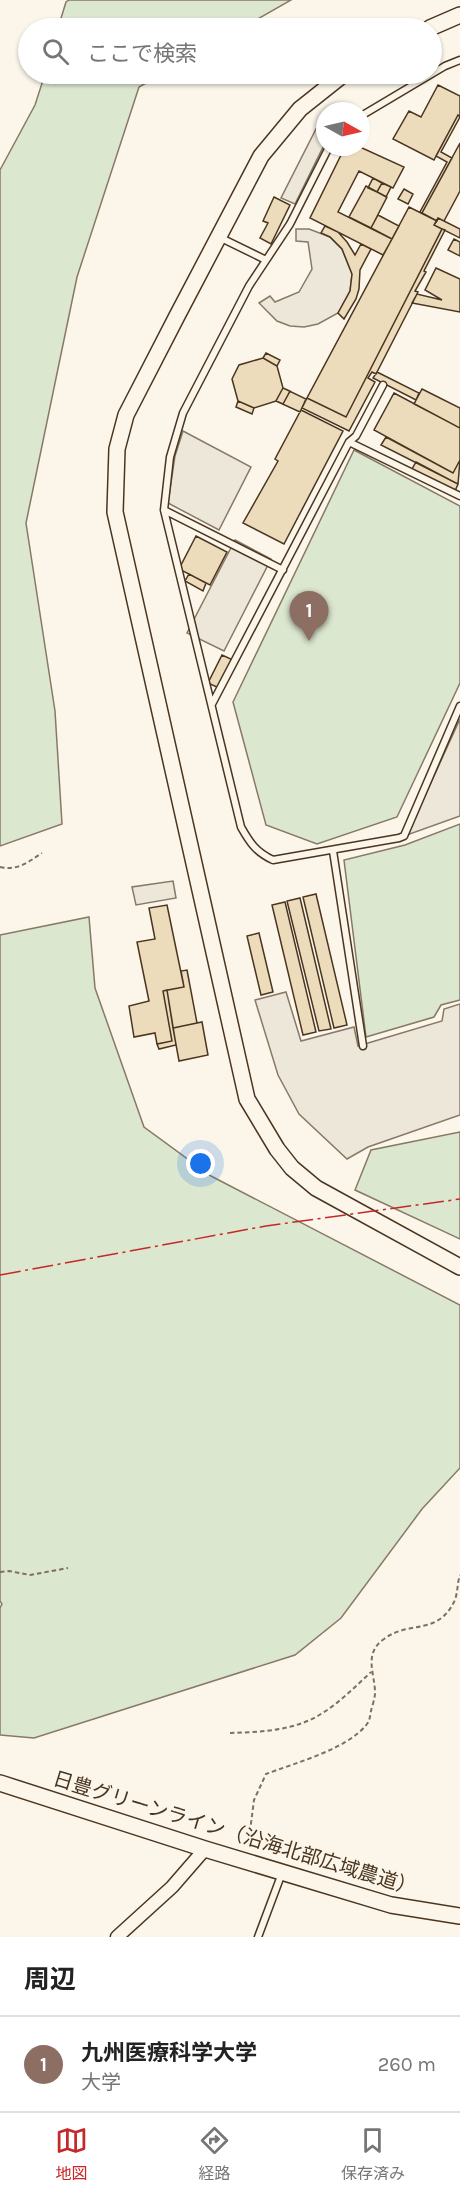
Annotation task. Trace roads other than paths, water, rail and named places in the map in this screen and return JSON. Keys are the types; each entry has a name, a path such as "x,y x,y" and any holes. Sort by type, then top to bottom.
{"street":[{"path":"442,23 460,15"},
{"path":"332,84 300,110 261,156 126,415 117,448 115,512 247,1100 277,1149 292,1168 316,1188 460,1267"},
{"name":"日豊グリーンライン（沿海北部広域農道）","path":"0,1783 246,1862 391,1905 460,1916"},
{"path":"117,1937 172,1887 206,1849"}],"lane":[{"path":"442,68 460,60"},
{"path":"370,111 415,84"},
{"path":"324,156 290,224 249,286 183,414 170,457 164,510 241,826 251,845 260,854 273,860 333,851 404,836 460,706"},
{"path":"219,237 267,260"},
{"path":"212,705 350,442 356,436 383,385"},
{"path":"350,442 460,495"},
{"path":"164,510 283,570"},
{"path":"333,851 363,1046"},
{"path":"258,1937 282,1872"}],"place":[{"name":"九州医療科学大学","path":"309,641"}]}
